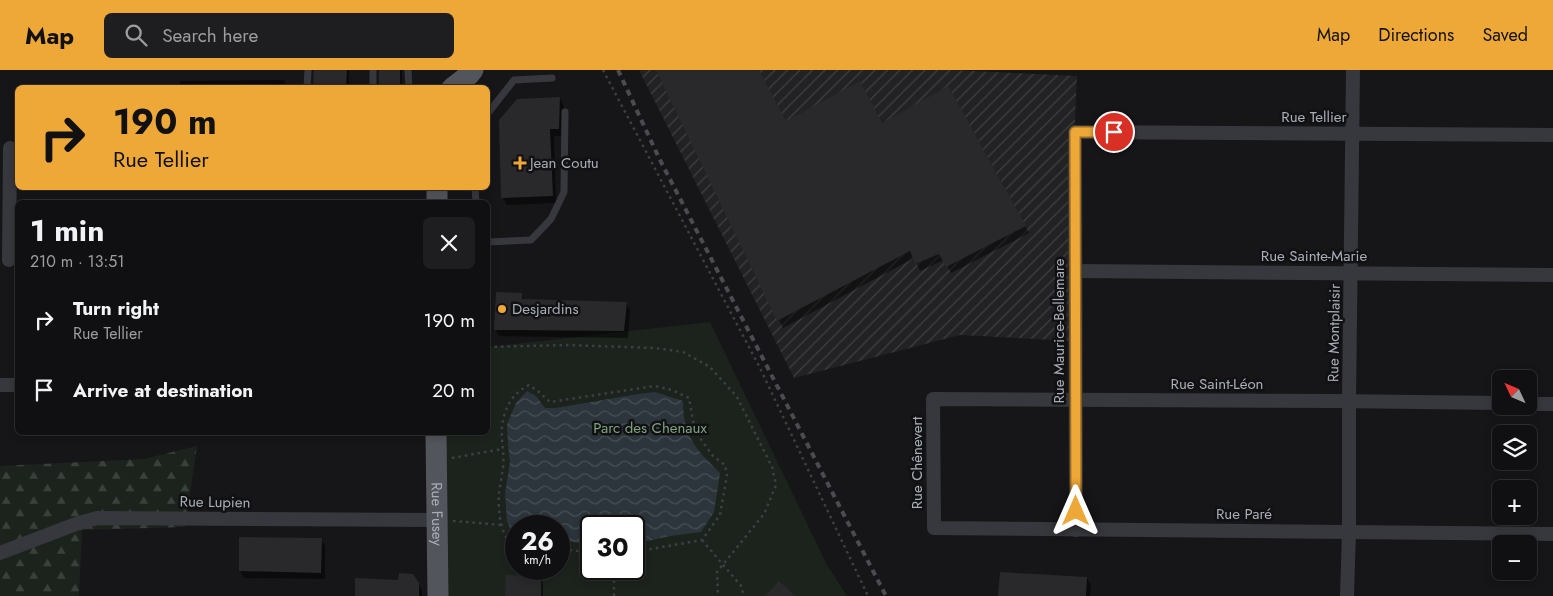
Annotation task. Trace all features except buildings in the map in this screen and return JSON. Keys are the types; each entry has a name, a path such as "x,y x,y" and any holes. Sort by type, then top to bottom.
{"main road":[{"path":"454,81 463,80 472,70"},
{"name":"Rue Fusey","path":"436,435 438,596"}],"street":[{"name":"Rue Montplaisir","path":"1347,596 1353,70"},
{"name":"Rue Tellier","path":"1075,132 1553,135"},
{"name":"Rue Maurice-Bellemare","path":"1075,132 1076,530"},
{"path":"9,148 9,260"},
{"name":"Rue Sainte-Marie","path":"1076,271 1553,275"},
{"path":"0,385 15,386"},
{"name":"Rue Saint-Léon","path":"933,399 1492,403"},
{"name":"Rue Chênevert","path":"933,399 934,528"},
{"path":"1538,404 1553,404"},
{"name":"Rue Lupien","path":"0,554 76,524 97,518 436,520"},
{"name":"Rue Paré","path":"934,528 1553,534"}],"lane":[{"path":"307,85 308,70"},
{"path":"373,70 373,85"},
{"path":"408,70 409,85"},
{"path":"490,110 514,80 552,78"},
{"path":"490,242 531,240 551,219 564,192 565,112"}],"path":[{"path":"603,70 758,366 868,596"},
{"path":"490,347 566,345 655,348 683,352 710,368 736,397 772,467 776,486 764,514 717,572 718,596"},
{"path":"505,532 502,525 499,495 504,466 501,432 505,412 517,392 529,385 550,402 655,386 672,390 689,398 694,426 713,456 725,465 727,475 720,515 702,540 645,550"},
{"path":"436,461 502,449"},
{"path":"436,520 502,525"},
{"path":"702,540 742,587 743,596"},
{"path":"614,580 614,596"}],"shaded area":[{"path":"639,70 952,70 1077,76 1068,271 1073,341 960,335 794,378"}],"green space":[{"name":"Parc des Chenaux","path":"710,322 827,565 847,596 446,596 443,435 490,435 490,347"},
{"path":"197,446 185,527 82,530 79,596 0,596 0,466 144,459"}],"water":[{"path":"527,391 536,396 545,408 556,408 655,392 683,401 685,424 692,442 720,473 714,512 701,532 645,542 645,515 580,515 580,543 570,542 570,515 507,515 505,493 510,462 507,424 516,403"}],"railway":[{"path":"618,70 659,158 886,596"}],"place":[{"name":"Jean Coutu","path":"520,163"},
{"name":"Desjardins","path":"502,309"}],"route":[{"path":"1076,511 1075,132 1114,132"}]}
